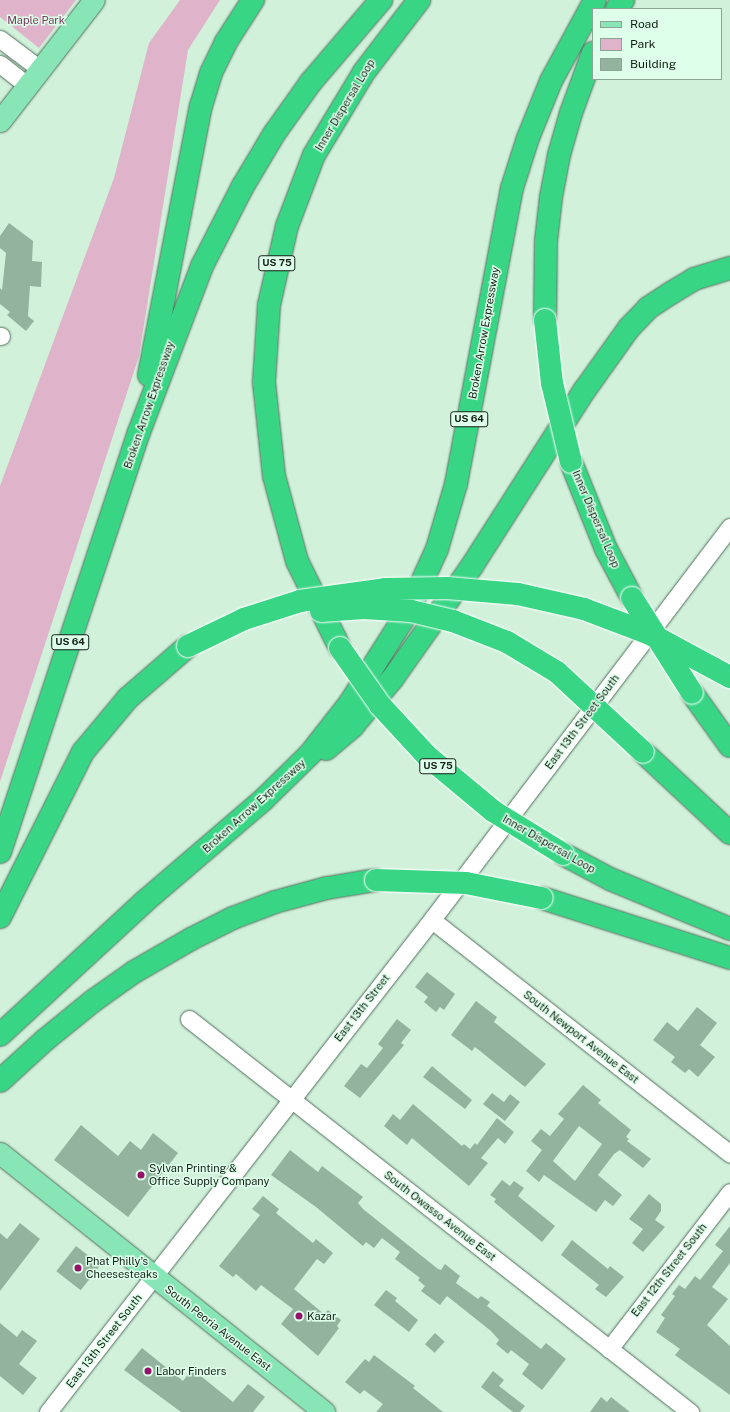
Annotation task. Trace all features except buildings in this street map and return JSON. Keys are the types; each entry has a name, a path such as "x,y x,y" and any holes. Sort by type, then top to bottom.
{"highway":[{"path":"140,432 158,322 201,106 211,73 223,48 253,0"},
{"name":"Broken Arrow Expressway","path":"0,852 140,432 202,266 243,186 274,134 311,82 381,0"},
{"name":"Inner Dispersal Loop","path":"419,0 374,57 326,132 296,201 274,279 265,357 266,423 279,501 297,561 340,648 361,680 401,729 466,790 524,832 610,879 730,929"},
{"name":"Broken Arrow Expressway","path":"0,1035 144,902 263,800 310,754 350,704 387,648 426,578 456,484 512,188 528,138 551,81 595,0"},
{"name":"Inner Dispersal Loop","path":"592,56 569,120 551,197 546,241 545,320 552,382 571,462 606,549 632,598 692,693 730,746"},
{"path":"263,800 353,726 393,678 472,566 584,391 628,328 648,308 671,292 694,279 730,268"},
{"path":"0,916 83,752 110,717 150,678 191,650 244,619 300,601 386,589 447,588 518,594 584,609 650,634 730,677"},
{"path":"191,650 256,626 305,613 364,608 411,611 478,630 534,657 576,689 730,833"},
{"path":"0,1081 45,1040 93,1001 146,965 191,939 233,918 275,902 327,888 376,880 466,883 542,898 730,958"}],"main road":[{"path":"0,121 94,0"},
{"name":"South Peoria Avenue East","path":"0,1153 324,1412"}],"street":[{"path":"0,39 44,63"},
{"path":"0,64 27,85"},
{"name":"East 13th Street South","path":"433,919 730,527"},
{"name":"East 13th Street","path":"291,1099 433,919"},
{"name":"South Newport Avenue East","path":"433,919 730,1154"},
{"name":"South Owasso Avenue East","path":"189,1019 690,1412"},
{"name":"East 13th Street South","path":"48,1412 291,1099"},
{"name":"East 12th Street South","path":"609,1349 730,1192"}],"green space":[{"name":"Maple Park","path":"0,0 76,0 39,48 0,17"},
{"path":"180,0 220,0 188,50 139,356 0,782 0,486 114,178 149,43"}],"place":[{"name":"Sylvan Printing & Office Supply Company","path":"141,1175"},
{"name":"Phat Philly's Cheesesteaks","path":"78,1268"},
{"name":"Kazar","path":"299,1316"},
{"name":"Labor Finders","path":"148,1371"}]}
